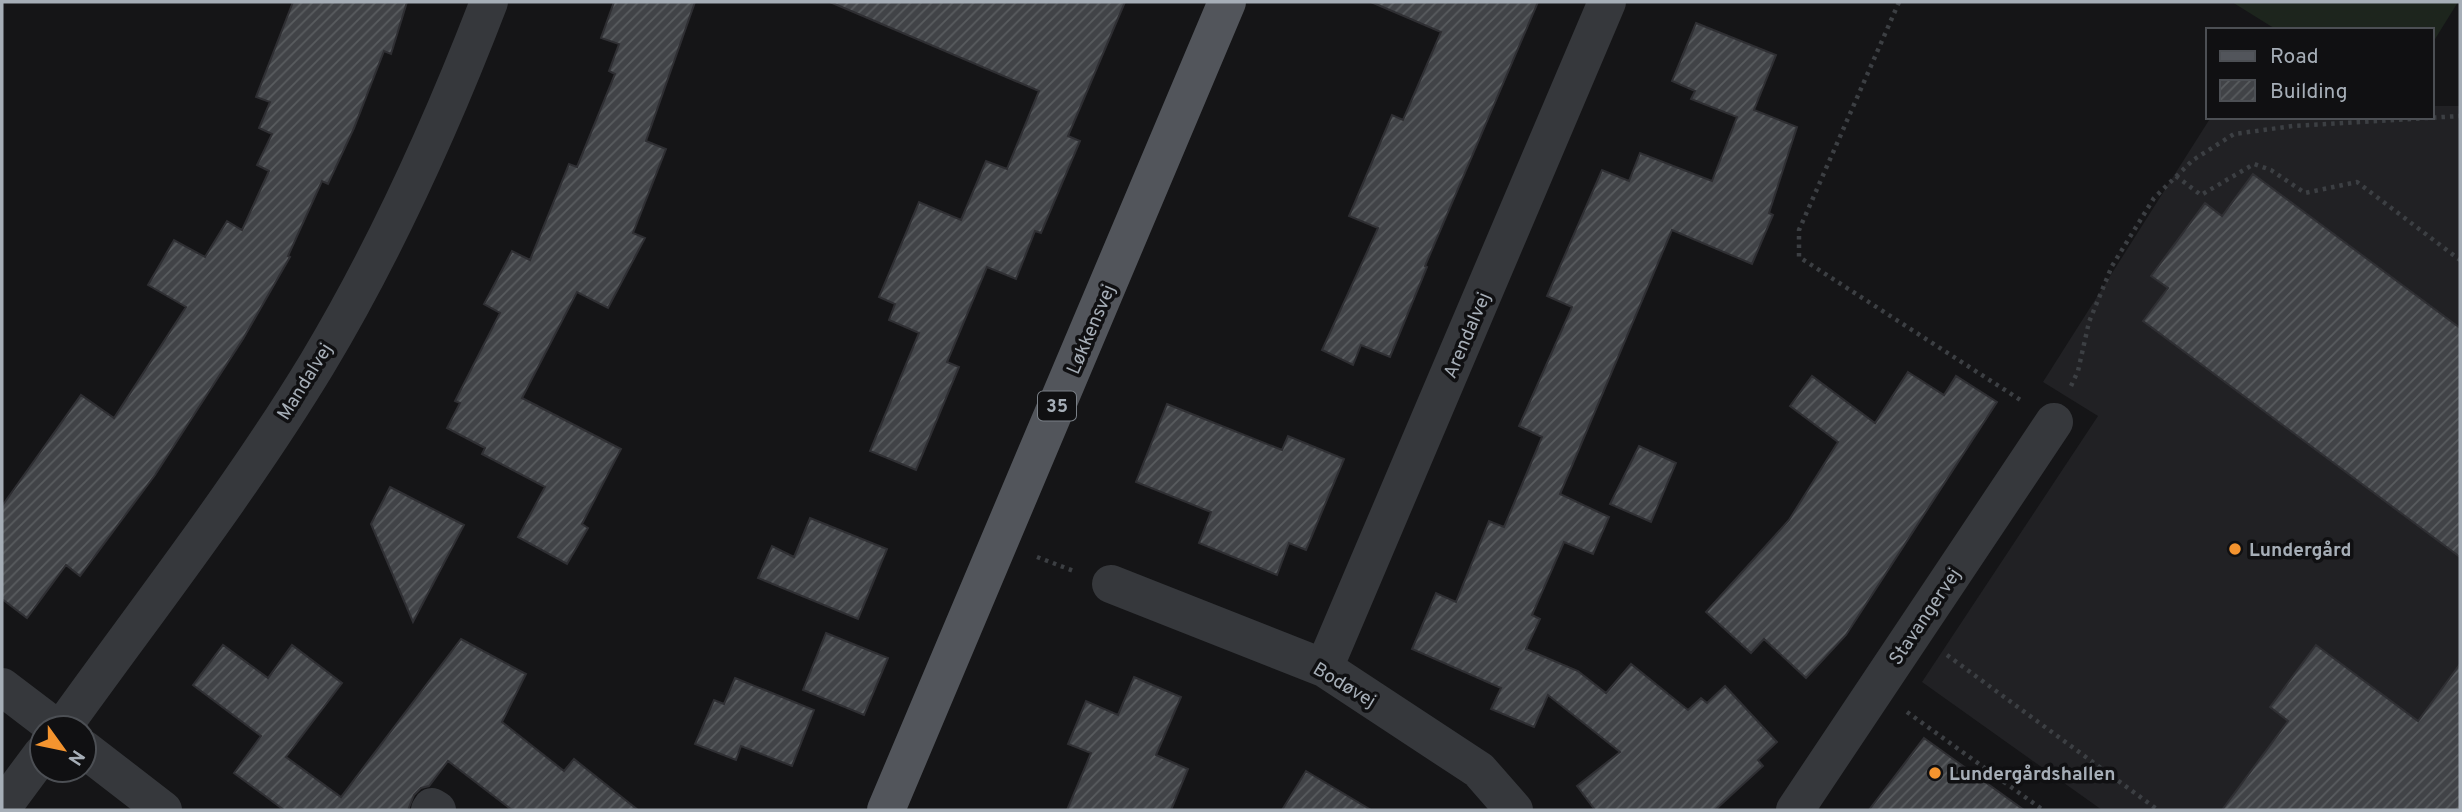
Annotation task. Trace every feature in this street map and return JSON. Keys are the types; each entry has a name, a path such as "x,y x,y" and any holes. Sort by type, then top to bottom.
{"main road":[{"name":"Løkkensvej","path":"886,810 1227,2"}],"street":[{"name":"Mandalvej","path":"72,714 234,490 316,364 390,233 453,96 489,2"},
{"name":"Arendalvej","path":"1324,668 1607,2"},
{"name":"Stavangervej","path":"1796,810 2054,422"},
{"name":"Bodøvej","path":"1111,584 1324,668 1479,771 1514,810"},
{"path":"2,687 38,714"},
{"path":"98,760 163,810"},
{"path":"2,808 28,773"},
{"path":"430,810 432,807 437,810"}],"path":[{"path":"1899,2 1799,230 1799,257 2054,422 2078,371 2089,322 2112,266 2154,198 2193,160 2235,134 2293,127 2414,119"},
{"path":"2434,118 2460,116"},
{"path":"2176,176 2201,195 2253,164 2271,170 2305,193 2357,182 2460,260"},
{"path":"1000,543 1111,584"},
{"path":"1914,631 2158,810"},
{"path":"1875,689 2043,810"}],"shaded area":[{"path":"2232,2 2458,2 2434,41 2434,28 2274,28"},
{"name":"Lundergård","path":"2434,106 2460,106 2460,810 2102,810 1922,682 2098,416 2043,382 2210,119 2434,119"}],"building":[{"path":"293,2 407,2 391,54 384,51 354,128 328,184 322,181 288,256 290,257 243,339 155,475 80,576 66,565 27,618 2,599 2,506 81,395 114,418 186,307 148,285 174,240 205,257 227,221 242,230 269,171 257,165 272,134 259,128 270,102 256,97"},
{"path":"614,2 695,2 646,141 666,149 633,233 645,238 608,308 577,292 522,398 621,449 582,524 588,528 567,564 518,537 545,487 482,454 485,448 447,428 460,403 455,401 500,313 484,304 512,251 530,260 569,164 577,167 615,74 609,71 619,44 601,38"},
{"path":"830,2 1125,2 1068,136 1080,141 1041,233 1035,231 1016,279 987,267 947,362 959,367 916,470 870,451 919,333 889,320 895,304 879,297 919,202 961,220 986,161 1007,169 1039,91"},
{"path":"1371,2 1538,2 1425,266 1427,267 1390,357 1361,345 1353,365 1322,350 1378,228 1349,216 1392,115 1403,120 1441,32"},
{"path":"1696,23 1776,55 1754,110 1797,127 1769,213 1773,215 1752,264 1672,230 1560,494 1609,517 1593,554 1564,542 1532,615 1540,619 1526,649 1578,671 1606,693 1631,664 1688,710 1701,698 1707,703 1725,686 1777,742 1758,760 1763,766 1715,810 1595,810 1577,786 1620,752 1548,695 1534,727 1491,709 1501,688 1412,649 1436,593 1456,602 1489,521 1504,527 1542,437 1519,426 1572,307 1547,296 1602,170 1629,181 1640,153 1712,181 1737,117 1691,99 1695,91 1672,81"},
{"path":"2253,174 2460,328 2460,557 2143,321 2168,288 2151,276 2205,203 2222,216"},
{"path":"1908,372 1944,395 1956,376 1997,402 1846,635 1806,678 1764,639 1751,653 1706,612 1789,520 1838,442 1790,406 1812,376 1875,423"},
{"path":"1167,404 1282,450 1288,436 1344,459 1306,550 1289,543 1277,575 1199,543 1211,512 1136,482"},
{"path":"1639,446 1676,463 1651,522 1610,504"},
{"path":"390,487 464,525 413,622 371,524"},
{"path":"810,518 887,549 858,619 758,578 772,546 794,557"},
{"path":"826,633 888,658 864,715 803,690"},
{"path":"461,639 526,674 502,722 564,771 574,759 638,810 512,810 448,761 429,786 421,788 414,795 408,810 284,810 234,773 261,736 193,685 223,645 268,678 292,645 342,683 286,757 341,797"},
{"path":"2316,645 2418,721 2460,664 2460,810 2222,810 2288,721 2270,707"},
{"path":"1134,677 1181,697 1156,755 1188,769 1171,810 1067,810 1091,753 1068,744 1086,701 1118,715"},
{"path":"735,678 814,710 792,766 741,746 736,760 695,744 714,700 724,704"},
{"name":"Lundergårdshallen","path":"1924,738 2024,810 1869,810"},
{"path":"1306,771 1371,810 1282,810"}],"place":[{"name":"Lundergård","path":"2235,549"},
{"name":"Lundergårdshallen","path":"1935,773"}]}
